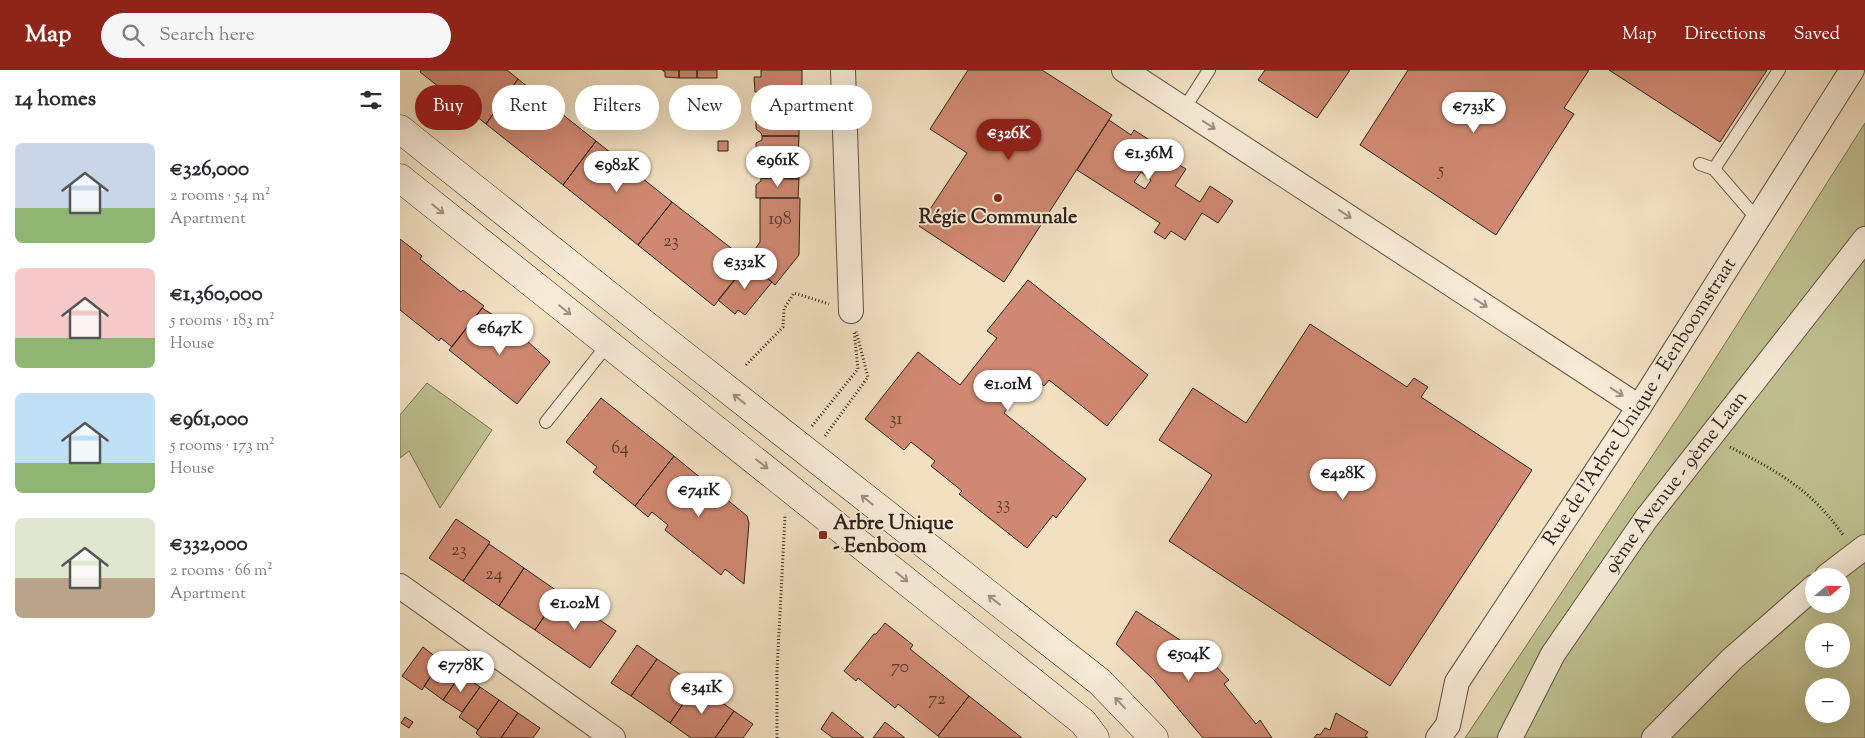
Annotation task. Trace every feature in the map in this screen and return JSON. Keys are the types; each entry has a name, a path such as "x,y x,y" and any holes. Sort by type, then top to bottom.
{"street":[{"path":"843,70 851,311"},
{"path":"1124,70 1639,407"},
{"name":"Rue de l'Arbre Unique - Eenboomstraat","path":"1438,738 1448,725 1457,682 1639,407 1852,70"},
{"path":"400,129 671,345 810,442 1100,682 1154,738"},
{"path":"400,178 797,492 1083,722 1095,738"},
{"name":"9ème Avenue - 9ème Laan","path":"1510,738 1553,654 1646,519 1865,239"},
{"path":"648,375 671,345"},
{"path":"1837,568 1860,550"},
{"path":"400,586 613,738"},
{"path":"1654,738 1732,659 1805,595"}],"lane":[{"path":"1184,109 1209,70"},
{"path":"1714,169 1779,70"},
{"path":"1700,164 1714,169 1758,220"},
{"path":"546,422 608,344"}],"path":[{"path":"746,365 782,327 784,309 794,293 851,311"},
{"path":"810,442 858,369 851,311"},
{"path":"810,442 868,377 851,311"},
{"path":"1710,437 1775,470 1809,494 1860,550"},
{"path":"777,738 777,671 786,532 784,509 797,492"}],"green space":[{"path":"1865,123 1865,738 1465,738 1686,405"},
{"path":"427,383 492,430 440,508 409,451 400,458 400,415"}],"building":[{"path":"421,70 507,70 518,79 514,85 492,85 492,116 486,124 482,121 482,85 436,85 420,72"},
{"path":"662,70 679,70 679,78 665,77 665,72"},
{"path":"679,70 697,70 697,78 679,78"},
{"path":"697,70 717,70 717,78 697,78"},
{"path":"761,70 802,70 802,85 755,85 754,77 761,77"},
{"name":"Régie Communale","path":"968,70 1042,70 1112,115 1004,282 919,226 967,153 930,129"},
{"path":"1265,70 1350,70 1317,118 1258,80"},
{"path":"1408,70 1589,70 1564,108 1574,114 1496,235 1360,145"},
{"path":"1609,70 1767,70 1720,142"},
{"path":"518,79 526,85 514,85"},
{"path":"492,116 492,129 486,124"},
{"path":"565,116 575,124 575,130 582,130 596,141 563,185 494,130 565,130"},
{"path":"1109,120 1131,135 1134,130 1165,150 1162,154 1186,169 1175,186 1200,202 1210,186 1233,201 1218,223 1202,213 1185,240 1171,231 1165,239 1154,232 1160,223 1077,170","holes":["1141,172 1151,180 1145,189 1134,182"]},
{"path":"757,130 799,130 799,136 762,136"},
{"path":"762,136 799,136 798,158 756,157 756,143 762,140"},
{"path":"596,141 672,202 638,245 563,185"},
{"path":"718,141 728,141 728,151 718,151"},
{"path":"756,157 798,158 799,179 761,178 761,174 756,170"},
{"path":"761,178 799,179 798,198 756,198 756,185 761,181"},
{"path":"760,198 800,198 799,255 775,285 747,261 760,242"},
{"path":"672,202 749,262 714,306 638,245"},
{"path":"400,239 422,256 420,259 461,292 463,290 484,306 452,347 441,338 439,341 400,310"},
{"path":"748,263 772,282 745,315 738,310 735,314 718,300"},
{"path":"1028,280 1148,375 1107,426 1049,380 1044,386 1024,370 1004,395 1012,402 1004,413 1086,479 1056,518 1053,515 1027,548 959,494 962,491 931,466 935,461 911,442 904,450 865,419 918,352 960,385 997,338 987,331"},
{"path":"482,308 501,320 499,322 504,326 506,324 515,331 514,333 523,341 525,339 550,362 517,404 449,350"},
{"path":"1310,324 1407,387 1414,378 1428,387 1421,397 1532,470 1390,686 1169,541 1212,475 1159,440 1193,388 1246,423"},
{"path":"601,398 674,456 635,506 593,472 597,467 566,442"},
{"path":"674,456 747,516 749,523 744,584 725,569 721,575 665,530 668,525 652,512 648,517 635,506"},
{"path":"456,519 490,542 463,581 429,558"},
{"path":"489,544 524,568 499,606 463,581"},
{"path":"524,568 560,593 535,630 499,606"},
{"path":"560,593 616,631 590,668 535,630"},
{"path":"1136,611 1183,642 1194,652 1196,649 1204,659 1207,657 1229,680 1224,684 1256,724 1260,720 1272,738 1203,738 1154,680 1116,644"},
{"path":"885,623 913,645 910,649 969,696 938,736 898,704 895,708 858,678 856,681 844,671"},
{"path":"637,645 657,659 631,696 611,683"},
{"path":"423,647 441,661 422,690 402,676"},
{"path":"657,659 696,685 670,723 631,696"},
{"path":"441,661 461,674 443,700 424,686"},
{"path":"461,674 480,687 462,712 443,700"},
{"path":"696,685 734,711 715,738 691,738 670,723"},
{"path":"480,687 499,700 478,730 459,717"},
{"path":"969,696 1022,738 940,738 938,736"},
{"path":"499,700 518,713 501,738 482,738 476,733"},
{"path":"734,711 753,724 743,738 715,738"},
{"path":"832,712 864,738 833,738 821,729"},
{"path":"518,713 540,728 533,738 501,738"},
{"path":"1336,713 1368,732 1365,736 1368,738 1314,738 1317,734 1320,735 1325,728 1330,730"},
{"path":"405,717 413,722 409,728 401,723"},
{"path":"885,722 905,738 873,738"}],"place":[{"name":"Régie Communale","path":"998,198"},
{"name":"Arbre Unique - Eenboom","path":"823,535"}]}
